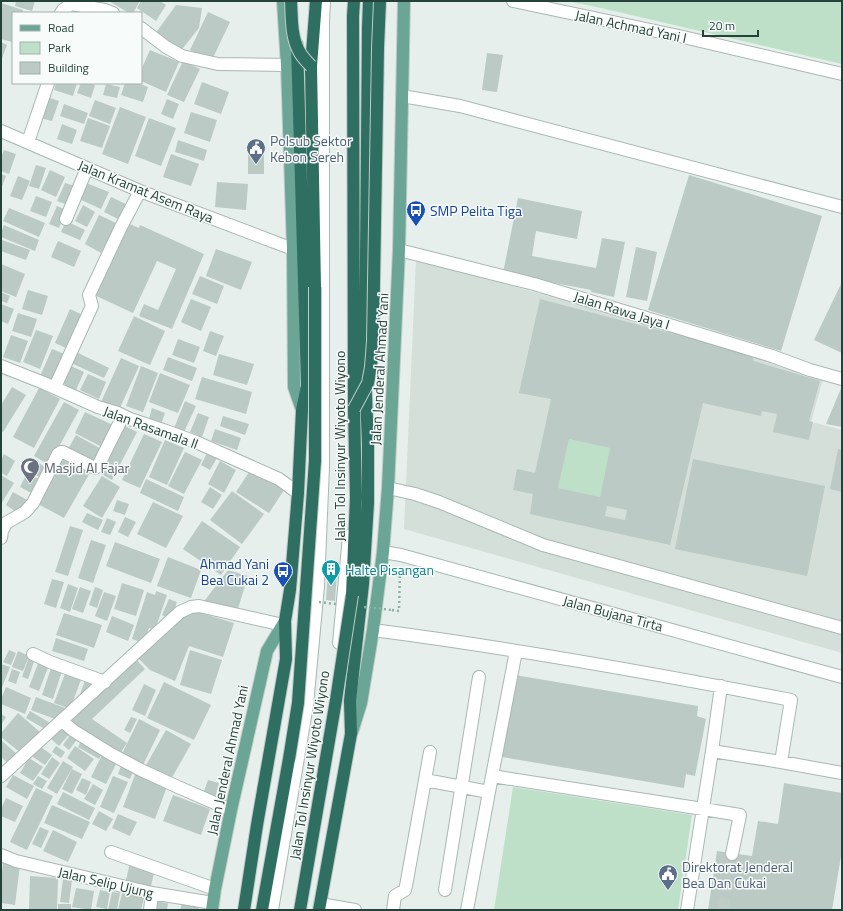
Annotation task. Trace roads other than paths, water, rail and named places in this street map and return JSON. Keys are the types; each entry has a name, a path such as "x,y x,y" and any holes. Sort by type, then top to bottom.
{"highway":[{"path":"291,1 294,40 299,52 311,66"},
{"name":"Jalan Jenderal Ahmad Yani","path":"244,910 257,825 286,659 284,623 290,590 298,494 302,410 307,386 296,1"},
{"name":"Jalan Tol Insinyur Wiyoto Wiyono","path":"262,910 298,703 315,461 315,287 311,66 316,1"},
{"name":"Jalan Tol Insinyur Wiyoto Wiyono","path":"300,910 336,700 352,595 356,497 354,409 354,1"},
{"name":"Jalan Jenderal Ahmad Yani","path":"320,907 351,734 350,701 363,584 368,503 368,444 365,364 369,1"},
{"path":"354,409 368,383 373,341 380,1"}],"main road":[{"name":"Jalan Jenderal Ahmad Yani","path":"283,1 287,65 293,249 294,387 302,410"},
{"name":"Jalan Jenderal Ahmad Yani","path":"351,734 361,703 373,630 383,552 388,488 399,250 404,1"},
{"name":"Jalan Jenderal Ahmad Yani","path":"212,907 231,810 267,651 284,623"}],"street":[{"path":"272,910 307,705 318,586 323,467 324,1"},
{"path":"296,910 315,792 330,718 338,663 348,547 350,492 349,1"},
{"name":"Jalan Achmad Yani I","path":"513,1 679,36 842,74"},
{"path":"61,12 69,2 110,12"},
{"path":"142,29 166,47 182,56 218,64 287,65"},
{"path":"28,142 48,84"},
{"path":"402,96 460,106 842,207"},
{"name":"Jalan Kramat Asem Raya","path":"1,131 140,191 293,249"},
{"path":"66,219 87,168"},
{"path":"55,387 92,306 90,295 121,227 140,191"},
{"name":"Jalan Rawa Jaya I","path":"399,250 534,284 842,379"},
{"name":"Jalan Rasamala II","path":"1,366 55,387 98,407 196,442 279,479 298,494"},
{"path":"1,538 2,531 6,523 25,512 33,504 58,454 63,452 95,468 98,466 123,416"},
{"path":"388,488 415,494 439,502 542,545 842,628"},
{"name":"Jalan Bujana Tirta","path":"383,552 401,555 842,677"},
{"path":"1,776 180,612 190,607 199,606 284,623"},
{"path":"373,630 516,651 721,686 791,700 781,762"},
{"path":"467,910 516,651"},
{"path":"33,654 50,662 105,682"},
{"path":"445,890 479,677"},
{"path":"687,910 721,686"},
{"path":"62,721 74,731 117,758 231,810"},
{"path":"712,751 842,773"},
{"path":"393,910 395,896 405,890 406,886 430,752"},
{"path":"492,776 740,815 732,854"},
{"path":"425,780 489,792"},
{"path":"111,852 215,889"},
{"name":"Jalan Selip Ujung","path":"1,855 16,861 152,893 196,901 212,907"},
{"path":"150,910 152,893"},
{"path":"320,907 355,910"}],"tunnel":[{"path":"722,910 732,854"}],"place":[{"name":"Polsub Sektor Kebon Sereh","path":"256,165"},
{"name":"SMP Pelita Tiga","path":"416,227"},
{"name":"Masjid Al Fajar","path":"30,484"},
{"name":"Halte Pisangan","path":"331,586"},
{"name":"Ahmad Yani Bea Cukai 2","path":"283,588"},
{"name":"Direktorat Jenderal Bea Dan Cukai","path":"668,891"}]}
